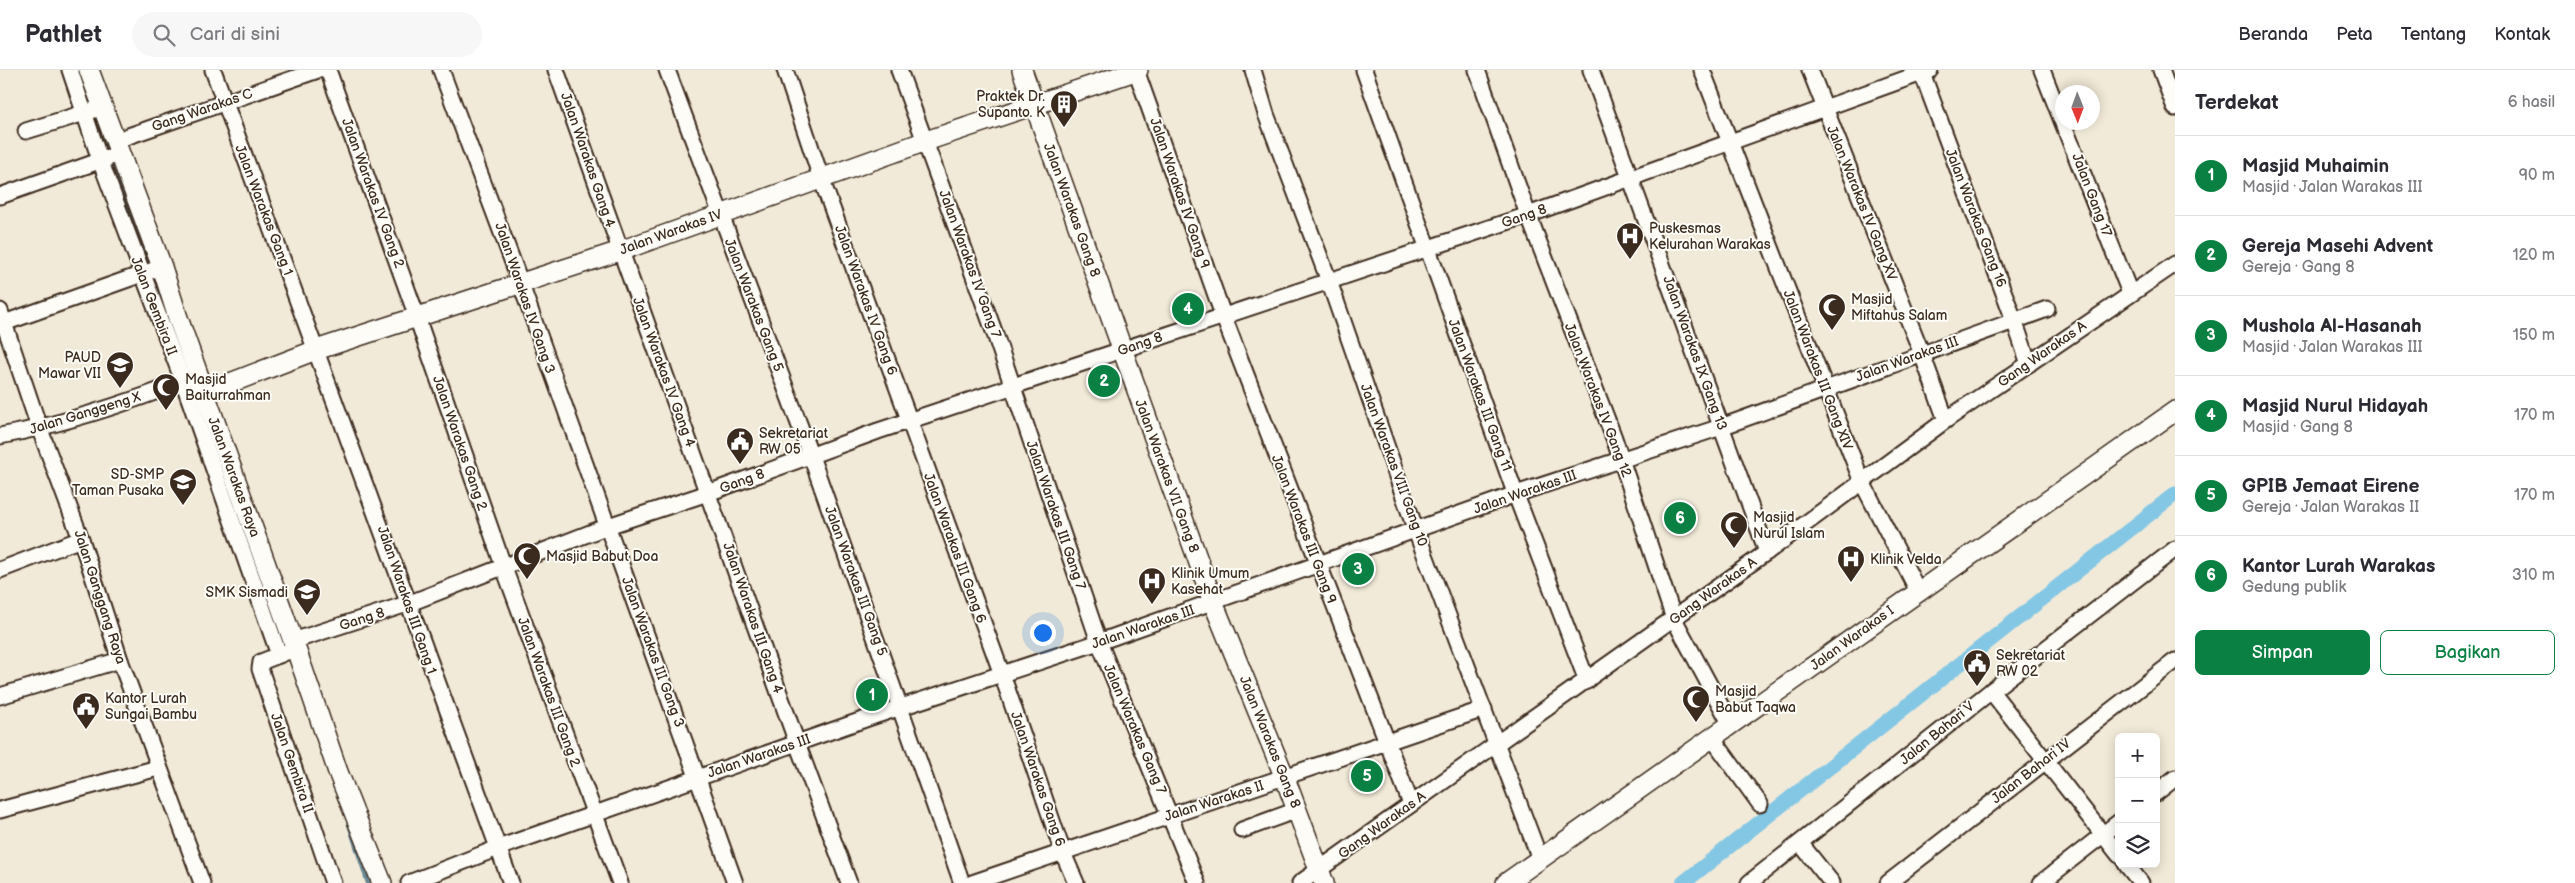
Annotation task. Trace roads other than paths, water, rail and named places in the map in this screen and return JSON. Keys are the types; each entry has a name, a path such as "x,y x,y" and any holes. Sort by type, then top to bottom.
{"street":[{"path":"26,131 92,110 70,70"},
{"name":"Jalan Warakas Raya","path":"89,70 92,110 193,381 235,505 289,650 382,883"},
{"name":"Jalan Warakas Gang 1","path":"213,70 316,350"},
{"name":"Gang Warakas C","path":"0,196 109,154 224,101 318,70"},
{"name":"Jalan Warakas IV Gang 2","path":"328,70 417,316"},
{"name":"Jalan Warakas IV Gang 3","path":"441,70 521,284 608,526"},
{"name":"Jalan Warakas Gang 4","path":"556,70 620,251"},
{"name":"Jalan Warakas Gang 5","path":"667,70 811,456"},
{"path":"785,70 821,178"},
{"path":"900,70 926,140"},
{"name":"Jalan Warakas Gang 8","path":"1022,70 1122,351"},
{"name":"Jalan Warakas IV","path":"193,381 316,350 521,284 620,251 926,140 1137,70"},
{"name":"Jalan Warakas IV Gang 9","path":"1137,70 1223,316"},
{"name":"Jalan Warakas VIII Gang 10","path":"1253,70 1266,114 1329,281 1416,531 1498,742 1540,859"},
{"name":"Jalan Warakas III Gang 11","path":"1364,70 1516,494 1587,680"},
{"name":"Jalan Warakas IV Gang 12","path":"1477,70 1528,215 1622,459 1674,619 1731,725"},
{"name":"Jalan Warakas IX Gang 13","path":"1591,70 1767,552"},
{"name":"Jalan Warakas III Gang XIV","path":"1702,70 1862,482 1918,591"},
{"name":"Jalan Warakas IV Gang XV","path":"1810,70 1922,354 1946,420"},
{"name":"Jalan Gang 17","path":"2042,70 2130,293"},
{"path":"2161,70 2175,108"},
{"name":"Gang 8","path":"289,650 608,526 708,493 910,421 1528,215 1824,109 1924,71"},
{"name":"Jalan Warakas Gang 16","path":"1924,71 2014,320 2028,364"},
{"name":"Jalan Warakas IV Gang 7","path":"926,140 1012,388"},
{"name":"Jalan Warakas IV Gang 6","path":"821,178 910,421"},
{"name":"Jalan Warakas IV Gang 4","path":"620,251 708,493"},
{"name":"Gang Warakas A","path":"1300,883 1322,877 1411,804 1674,619 1946,420 2175,264"},
{"path":"1,315 152,271"},
{"name":"Jalan Warakas III","path":"409,883 498,848 901,706 1100,642 1516,494 1721,426 2047,308"},
{"name":"Jalan Ganggang Raya","path":"1,315 39,428 81,539 120,660 158,768 202,883"},
{"name":"Jalan Warakas Gang 2","path":"417,316 504,568"},
{"name":"Jalan Warakas III Gang 9","path":"1223,316 1317,565 1411,804"},
{"name":"Jalan Warakas III Gang 1","path":"316,350 410,604 430,669 498,848"},
{"name":"Jalan Warakas VII Gang 8","path":"1122,351 1213,602"},
{"name":"Jalan Ganggeng X","path":"0,436 39,428 193,381"},
{"name":"Jalan Warakas III Gang 7","path":"1012,388 1100,642"},
{"name":"Jalan Warakas I","path":"1506,883 1713,739 1918,591 2175,411"},
{"name":"Jalan Warakas III Gang 6","path":"910,421 1001,674"},
{"name":"Jalan Warakas III Gang 5","path":"811,456 901,706"},
{"name":"Jalan Warakas III Gang 4","path":"708,493 849,883"},
{"name":"Jalan Warakas III Gang 3","path":"608,526 699,777 735,883"},
{"path":"0,570 81,539"},
{"name":"Jalan Bahari V","path":"1749,883 1991,690 2175,549"},
{"name":"Jalan Warakas III Gang 2","path":"504,568 594,815"},
{"name":"Jalan Warakas Gang 8","path":"1213,602 1285,778 1322,877"},
{"name":"Jalan Warakas Gang 7","path":"1100,642 1197,883"},
{"name":"Jalan Gembira II","path":"289,650 261,662 260,669 333,883"},
{"path":"0,696 120,660"},
{"name":"Jalan Bahari IV","path":"1888,883 2175,661"},
{"name":"Jalan Warakas Gang 6","path":"1001,674 1063,853 1076,883"},
{"path":"1991,690 2044,761 2115,850"},
{"path":"901,706 962,883"},
{"name":"Jalan Warakas II","path":"972,883 1484,709"},
{"path":"1713,739 1760,804"},
{"path":"0,810 158,768"},
{"path":"2160,790 2175,778"},
{"path":"1242,830 1297,810"},
{"path":"594,815 620,883"},
{"path":"2041,883 2118,823"},
{"path":"1800,842 1832,883"},
{"path":"498,848 511,883"},
{"path":"2129,868 2141,883"}],"waterway":[{"path":"103,145 167,313"},
{"path":"1683,883 2175,494"},
{"path":"349,824 368,883"}],"place":[{"name":"Praktek Dr. Supanto. K","path":"1064,128"},
{"name":"Puskesmas Kelurahan Warakas","path":"1630,260"},
{"name":"Masjid Nurul Hidayah","path":"1188,309"},
{"name":"Masjid Miftahus Salam","path":"1832,331"},
{"name":"Gereja Masehi Advent","path":"1104,381"},
{"name":"PAUD Mawar VII","path":"120,389"},
{"name":"Masjid Baiturrahman","path":"166,411"},
{"name":"Sekretariat RW 05","path":"740,465"},
{"name":"SD-SMP Taman Pusaka","path":"183,506"},
{"name":"Kantor Lurah Warakas","path":"1680,518"},
{"name":"Masjid Nurul Islam","path":"1734,549"},
{"name":"Mushola Al-Hasanah","path":"1358,569"},
{"name":"Masjid Babut Doa","path":"527,580"},
{"name":"Klinik Velda","path":"1851,583"},
{"name":"Klinik Umum Kasehat","path":"1152,605"},
{"name":"SMK Sismadi","path":"307,616"},
{"name":"Sekretariat RW 02","path":"1977,687"},
{"name":"Masjid Muhaimin","path":"872,695"},
{"name":"Masjid Babut Taqwa","path":"1696,723"},
{"name":"Kantor Lurah Sungai Bambu","path":"86,730"},
{"name":"GPIB Jemaat Eirene","path":"1367,776"}]}
